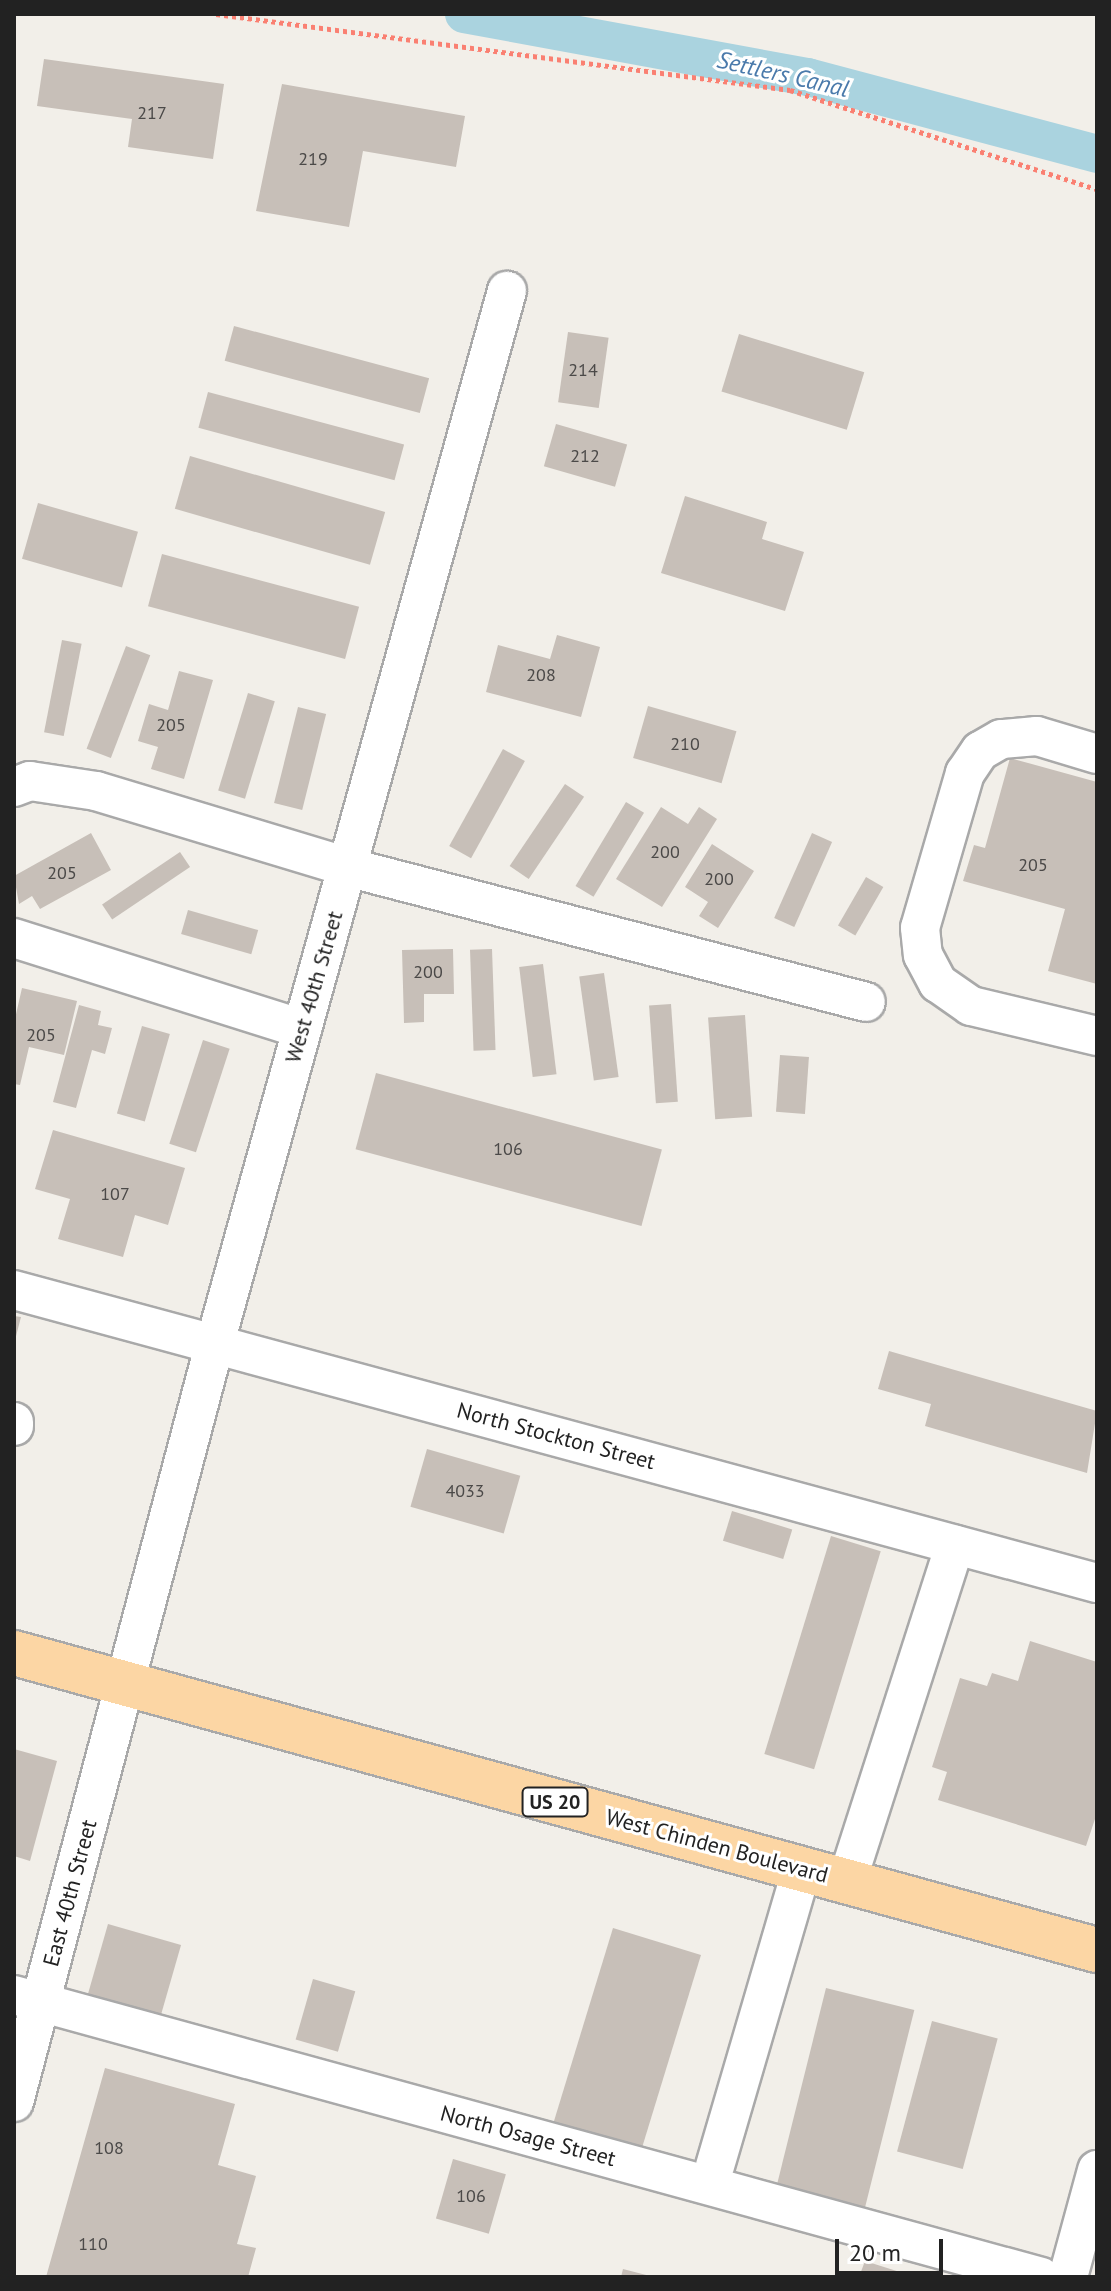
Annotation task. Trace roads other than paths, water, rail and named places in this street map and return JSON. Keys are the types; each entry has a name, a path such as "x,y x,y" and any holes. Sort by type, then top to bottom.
{"main road":[{"name":"West Chinden Boulevard","path":"14,1653 1097,1950"}],"street":[{"name":"West 40th Street","path":"125,1683 215,1343 507,291"},
{"path":"1097,754 1037,736 1001,739 980,751 965,773 920,928 923,955 938,983 971,1006 1097,1036"},
{"path":"14,787 30,781 96,791 347,867 866,1002"},
{"path":"14,938 302,1029"},
{"name":"North Stockton Street","path":"14,1290 1097,1583"},
{"path":"847,1881 955,1545"},
{"name":"East 40th Street","path":"14,2102 28,1998 125,1683"},
{"path":"710,2179 802,1869"},
{"name":"North Osage Street","path":"28,1998 710,2179 1041,2277"},
{"path":"1068,2277 1097,2170"}],"waterway":[{"name":"Settlers Canal","path":"464,14 808,77 1097,154"}]}
